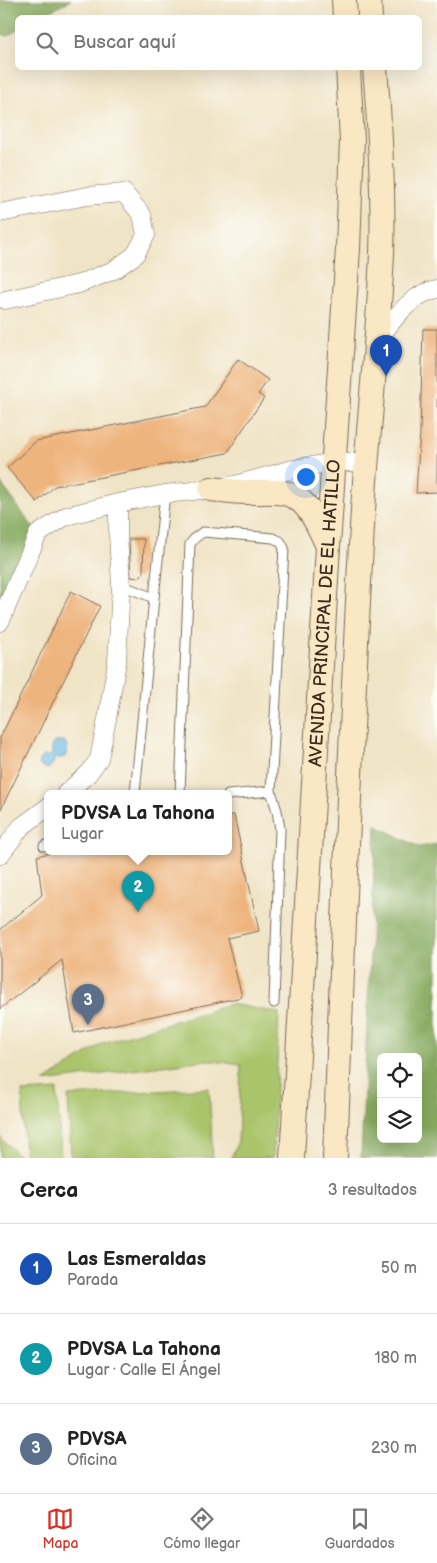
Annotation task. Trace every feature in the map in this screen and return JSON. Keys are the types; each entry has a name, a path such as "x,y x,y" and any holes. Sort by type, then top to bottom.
{"main road":[{"path":"344,0 345,15"},
{"path":"369,0 370,15"},
{"name":"AVENIDA PRINCIPAL DE EL HATILLO","path":"292,1158 328,546 349,230 352,140 348,70"},
{"name":"AVENIDA PRINCIPAL DE EL HATILLO","path":"335,1158 353,680 366,462 382,252 380,122 375,70"},
{"path":"211,489 246,492 273,491 294,496 304,504 316,519 328,546"}],"street":[{"path":"0,213 87,196 124,194 142,215 146,235 135,255 114,270 78,284 5,300"},
{"path":"376,342 401,311 419,297 437,289"},
{"path":"0,622 38,534 66,516 165,494 211,489 293,469 334,462 366,462"},
{"path":"69,790 88,774 99,759 118,662 121,585 118,503"},
{"path":"0,855 21,827 44,810"}],"lane":[{"path":"135,790 165,494"},
{"path":"180,790 190,544 203,532 273,538 280,541 284,548 271,791 280,829 274,1003"},
{"path":"121,585 154,598"},
{"path":"232,795 271,791"}],"green space":[{"path":"0,0 71,0 44,15 15,15 15,31 7,36 0,33"},
{"path":"0,482 38,534 0,622"},
{"path":"376,825 419,847 437,844 437,1158 361,1158"},
{"path":"231,1004 279,1013 273,1158 231,1158 238,1141 241,1065 207,1060 44,1082 103,1043"},
{"path":"209,1088 213,1158 71,1158 68,1096"},
{"path":"57,1090 61,1158 25,1158 22,1092"},
{"path":"0,1137 21,1158 0,1158"}],"water":[{"path":"64,741 68,747 65,757 54,759 53,764 48,769 40,766 39,760 43,756 52,755 52,744"}],"building":[{"path":"423,329 437,329 437,492 416,493 420,432"},
{"path":"238,359 268,380 258,394 264,398 227,453 55,486 37,502 7,468 36,441 205,407"},
{"path":"129,539 144,539 143,573 139,578 131,577"},
{"path":"71,591 100,606 0,811 0,738"},
{"path":"232,815 234,815 259,931 227,938 242,997 74,1033 62,960 0,1009 0,930 42,895 37,856 44,854 232,855"}],"place":[{"name":"Las Esmeraldas","path":"386,376"},
{"name":"PDVSA La Tahona","path":"138,912"},
{"name":"PDVSA","path":"88,1025"}]}
